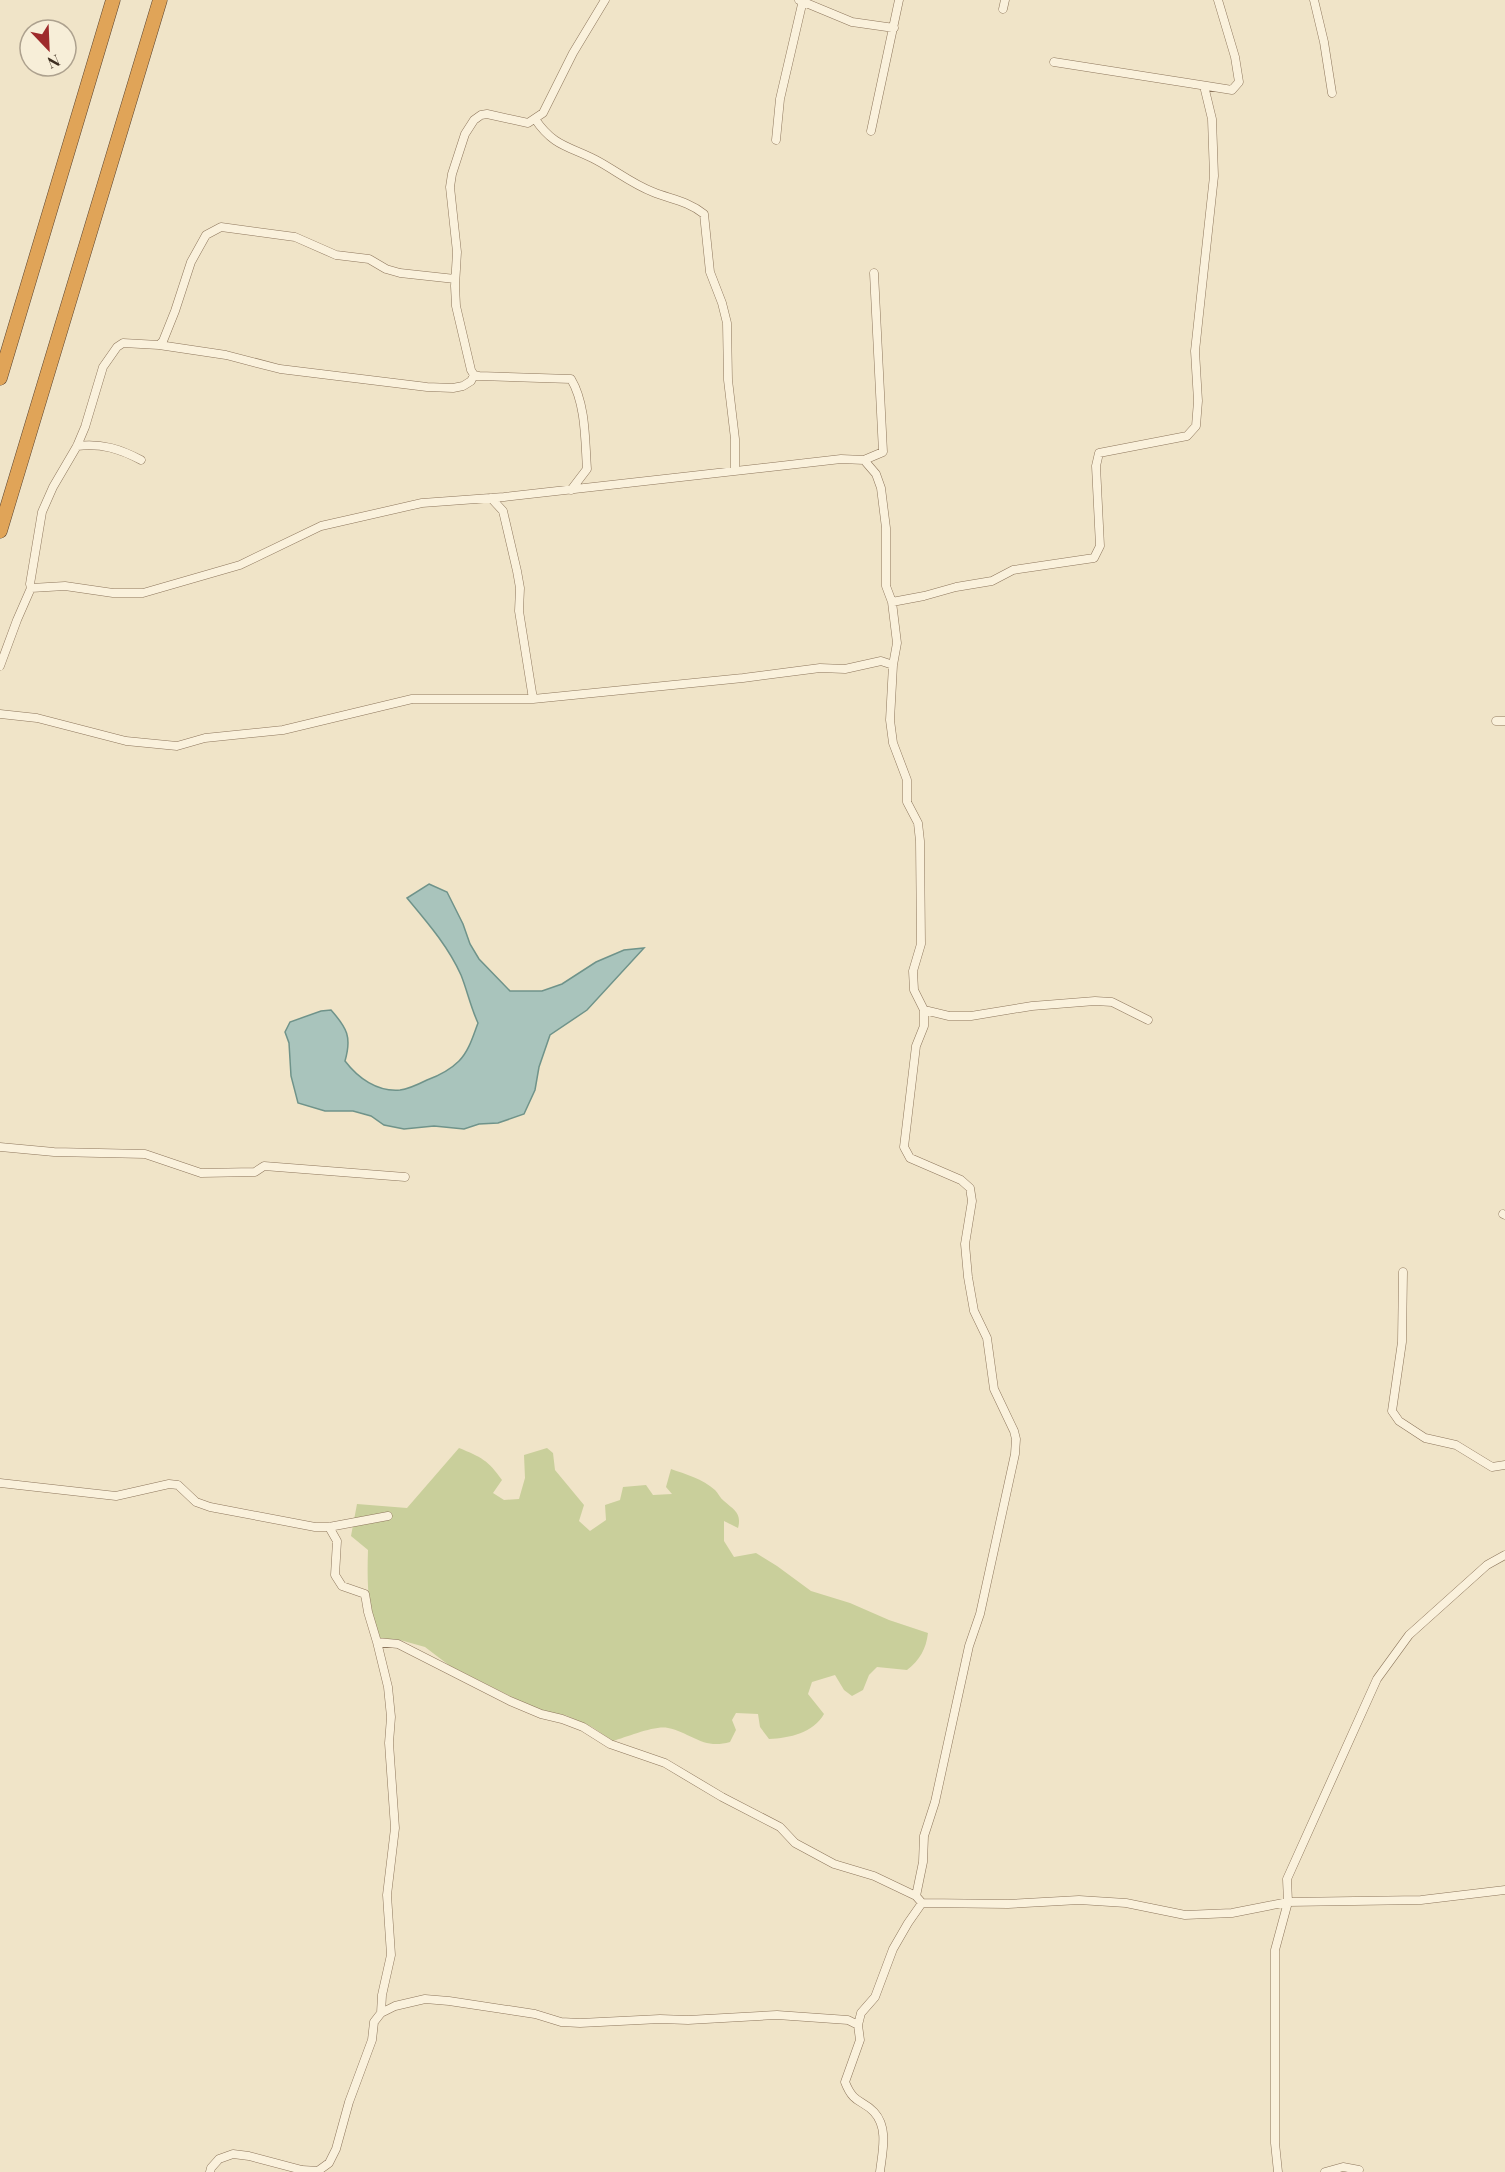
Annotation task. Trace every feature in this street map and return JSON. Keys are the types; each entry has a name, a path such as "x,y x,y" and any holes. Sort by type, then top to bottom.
{"highway":[{"path":"0,378 114,0"},
{"path":"0,531 160,0"}],"street":[{"path":"0,666 31,588 42,512 53,487 78,446 103,367 117,347 123,343 159,345 226,356 280,369 427,387 453,388 471,381 474,375 456,306 457,252 450,188 465,134 474,120 487,114 528,123 543,114 573,53 604,0"},
{"path":"871,131 899,0"},
{"path":"1003,9 1005,0"},
{"path":"1054,62 1232,90 1239,82 1235,57 1218,0"},
{"path":"1314,0 1324,42 1332,93"},
{"path":"776,140 780,99 801,1 852,22 894,28"},
{"path":"892,602 992,581 1013,570 1094,558 1100,546 1096,503 1096,466 1100,453 1187,436 1196,426 1198,401 1195,351 1214,176 1212,119 1205,90 1207,86"},
{"path":"535,119 543,131 556,143 594,159 643,188 687,203 704,214 712,282 722,303 727,323 728,380 735,439 735,471"},
{"path":"159,345 168,333 191,262 206,235 221,227 295,237 336,255 369,259 386,269 400,273 455,279"},
{"path":"31,588 65,586 113,593 143,593 240,565 321,526 422,503 572,490 841,459 864,460 883,452 874,273"},
{"path":"474,375 571,380 577,390 580,404 587,469 572,490"},
{"path":"78,446 89,444 117,448 141,460"},
{"path":"864,460 876,474 881,488 886,528 886,586 892,602 897,643 893,665 890,720 893,743 907,780 907,802 918,823 920,841 921,944 913,971 914,990 924,1010 924,1026 916,1046 904,1147 910,1158 962,1180 970,1188 972,1201 965,1244 974,1311 987,1338 994,1389 1014,1431 1017,1444 980,1614 969,1646 935,1802 924,1836 923,1862 916,1896"},
{"path":"491,498 503,511 517,571 520,588 519,611 533,699"},
{"path":"0,714 37,718 126,741 177,746 205,738 283,730 412,699 533,699 820,668 845,669 881,661 893,665"},
{"path":"1496,721 1505,721"},
{"path":"924,1010 949,1016 971,1016 1032,1006 1112,1002 1148,1020"},
{"path":"0,1147 54,1152 145,1154 201,1173 255,1172 264,1166 405,1177"},
{"path":"1403,1272 1402,1342 1392,1411 1399,1421 1425,1438 1456,1445 1492,1467 1505,1465"},
{"path":"0,1483 116,1496 169,1484 178,1485 196,1502 210,1507 315,1527 329,1527 388,1516"},
{"path":"329,1527 337,1541 335,1575 342,1586 365,1594 388,1687 394,1828 387,1895 391,1955 382,1995 381,2013"},
{"path":"1278,2172 1275,2143 1275,1950 1288,1902 1287,1879 1377,1679 1409,1635 1487,1565 1505,1555"},
{"path":"377,1642 398,1644 510,1701 541,1714 583,1727 610,1744 665,1763 722,1797 780,1827 795,1843 834,1864 874,1876 916,1896 922,1903 1008,1904 1079,1900 1126,1903 1185,1915 1232,1913 1288,1902 1421,1900 1505,1890"},
{"path":"880,2172 884,2144 882,2124 874,2111 858,2103 849,2092 845,2082 860,2040 858,2025 861,2013 874,1996 893,1949 922,1903"},
{"path":"210,2172 210,2168 219,2159 232,2154 249,2156 302,2170 318,2170 330,2163 372,2040 374,2022 381,2013 396,2006 425,2000 449,2001 535,2014 561,2022 580,2023 777,2015 848,2020 858,2025"},
{"path":"1325,2172 1343,2168 1359,2170"}],"green space":[{"path":"459,1448 488,1463 502,1480 493,1493 504,1500 519,1499 525,1478 524,1455 547,1448 553,1453 555,1470 584,1505 579,1521 590,1531 606,1520 605,1505 620,1500 623,1487 646,1485 653,1495 672,1494 666,1487 671,1469 694,1477 715,1490 738,1515 738,1528 724,1521 724,1541 734,1557 756,1553 811,1591 850,1603 889,1620 928,1633 924,1649 907,1670 877,1667 869,1675 863,1690 852,1696 844,1690 835,1675 812,1682 808,1694 824,1714 814,1726 785,1737 769,1739 760,1727 758,1714 736,1713 732,1720 736,1730 730,1742 712,1744 668,1728 649,1730 613,1741 592,1727 565,1715 552,1714 534,1708 450,1666 425,1647 400,1640 380,1640 372,1618 368,1585 368,1550 351,1536 357,1504 407,1508"}],"water":[{"path":"429,884 447,892 479,959 510,991 542,991 562,984 596,962 624,950 644,948 587,1010 550,1035 539,1067 535,1090 524,1114 498,1123 479,1124 464,1129 434,1126 404,1129 384,1125 371,1116 353,1111 325,1111 298,1103 291,1076 289,1043 285,1032 290,1022 321,1011 331,1010 347,1033 348,1045 345,1061 362,1078 384,1089 407,1089 440,1075 459,1061 465,1053 478,1023 461,975 443,944 407,898"}]}
